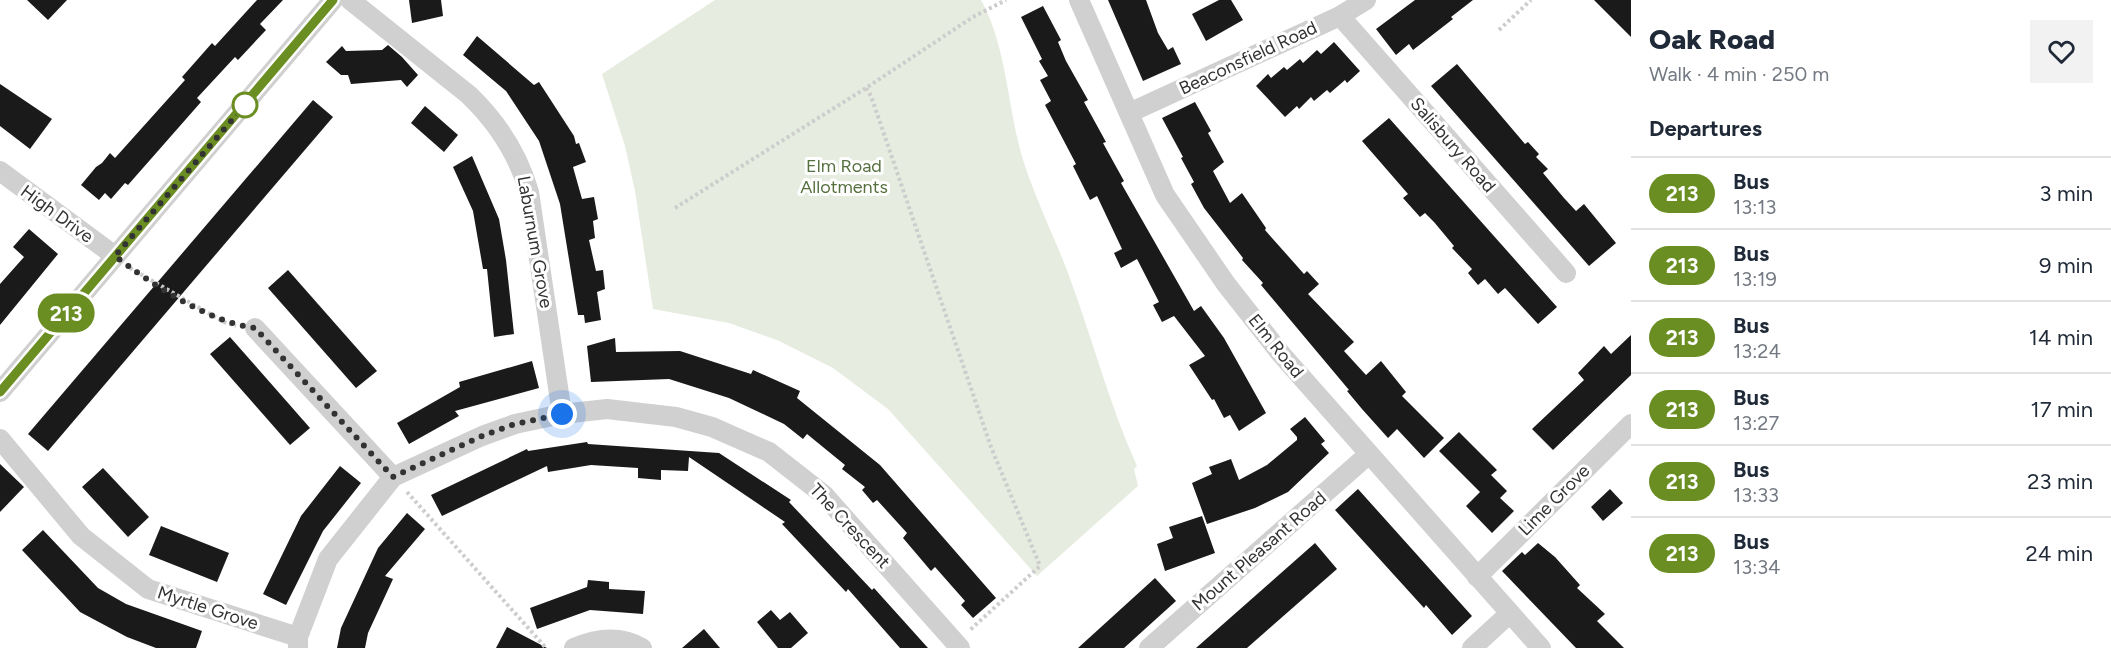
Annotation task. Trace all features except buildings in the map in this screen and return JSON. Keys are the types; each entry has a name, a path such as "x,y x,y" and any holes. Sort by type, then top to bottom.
{"street":[{"path":"0,392 333,0"},
{"name":"Laburnum Grove","path":"350,0 470,95 487,112 510,144 522,168 529,192 562,414"},
{"name":"Elm Road","path":"1079,0 1165,195 1226,284 1281,354 1541,648"},
{"name":"Beaconsfield Road","path":"1129,113 1340,16 1366,0"},
{"name":"Salisbury Road","path":"1340,16 1566,273"},
{"name":"High Drive","path":"0,171 115,256"},
{"path":"255,328 393,477"},
{"name":"The Crescent","path":"298,643 328,559 393,477 504,428 562,414 607,409 676,417 712,427 769,452 824,495 958,645"},
{"name":"Lime Grove","path":"1477,577 1631,424"},
{"name":"Myrtle Grove","path":"0,438 81,536 148,589 298,643"},
{"name":"Mount Pleasant Road","path":"1149,648 1369,454"},
{"path":"1472,648 1509,614"},
{"path":"574,648 592,640 627,639 642,648"}],"path":[{"path":"675,208 866,88 973,17 1006,0"},
{"path":"1499,30 1531,0"},
{"path":"866,88 871,96 991,447 1040,566 958,645"},
{"path":"115,256 139,275 224,322 255,328"},
{"path":"393,477 546,648"}],"green space":[{"name":"Elm Road Allotments","path":"715,0 981,0 997,39 1024,163 1068,273 1118,419 1137,466 1134,469 1138,486 1037,576 888,409 833,368 777,340 729,323 653,309 635,191 625,146 602,74"}],"bus line":[{"name":"213","path":"0,392 333,0"}],"route":[{"path":"245,105 115,256 139,275 224,322 255,328 393,477 482,436 515,424 562,414"}]}
